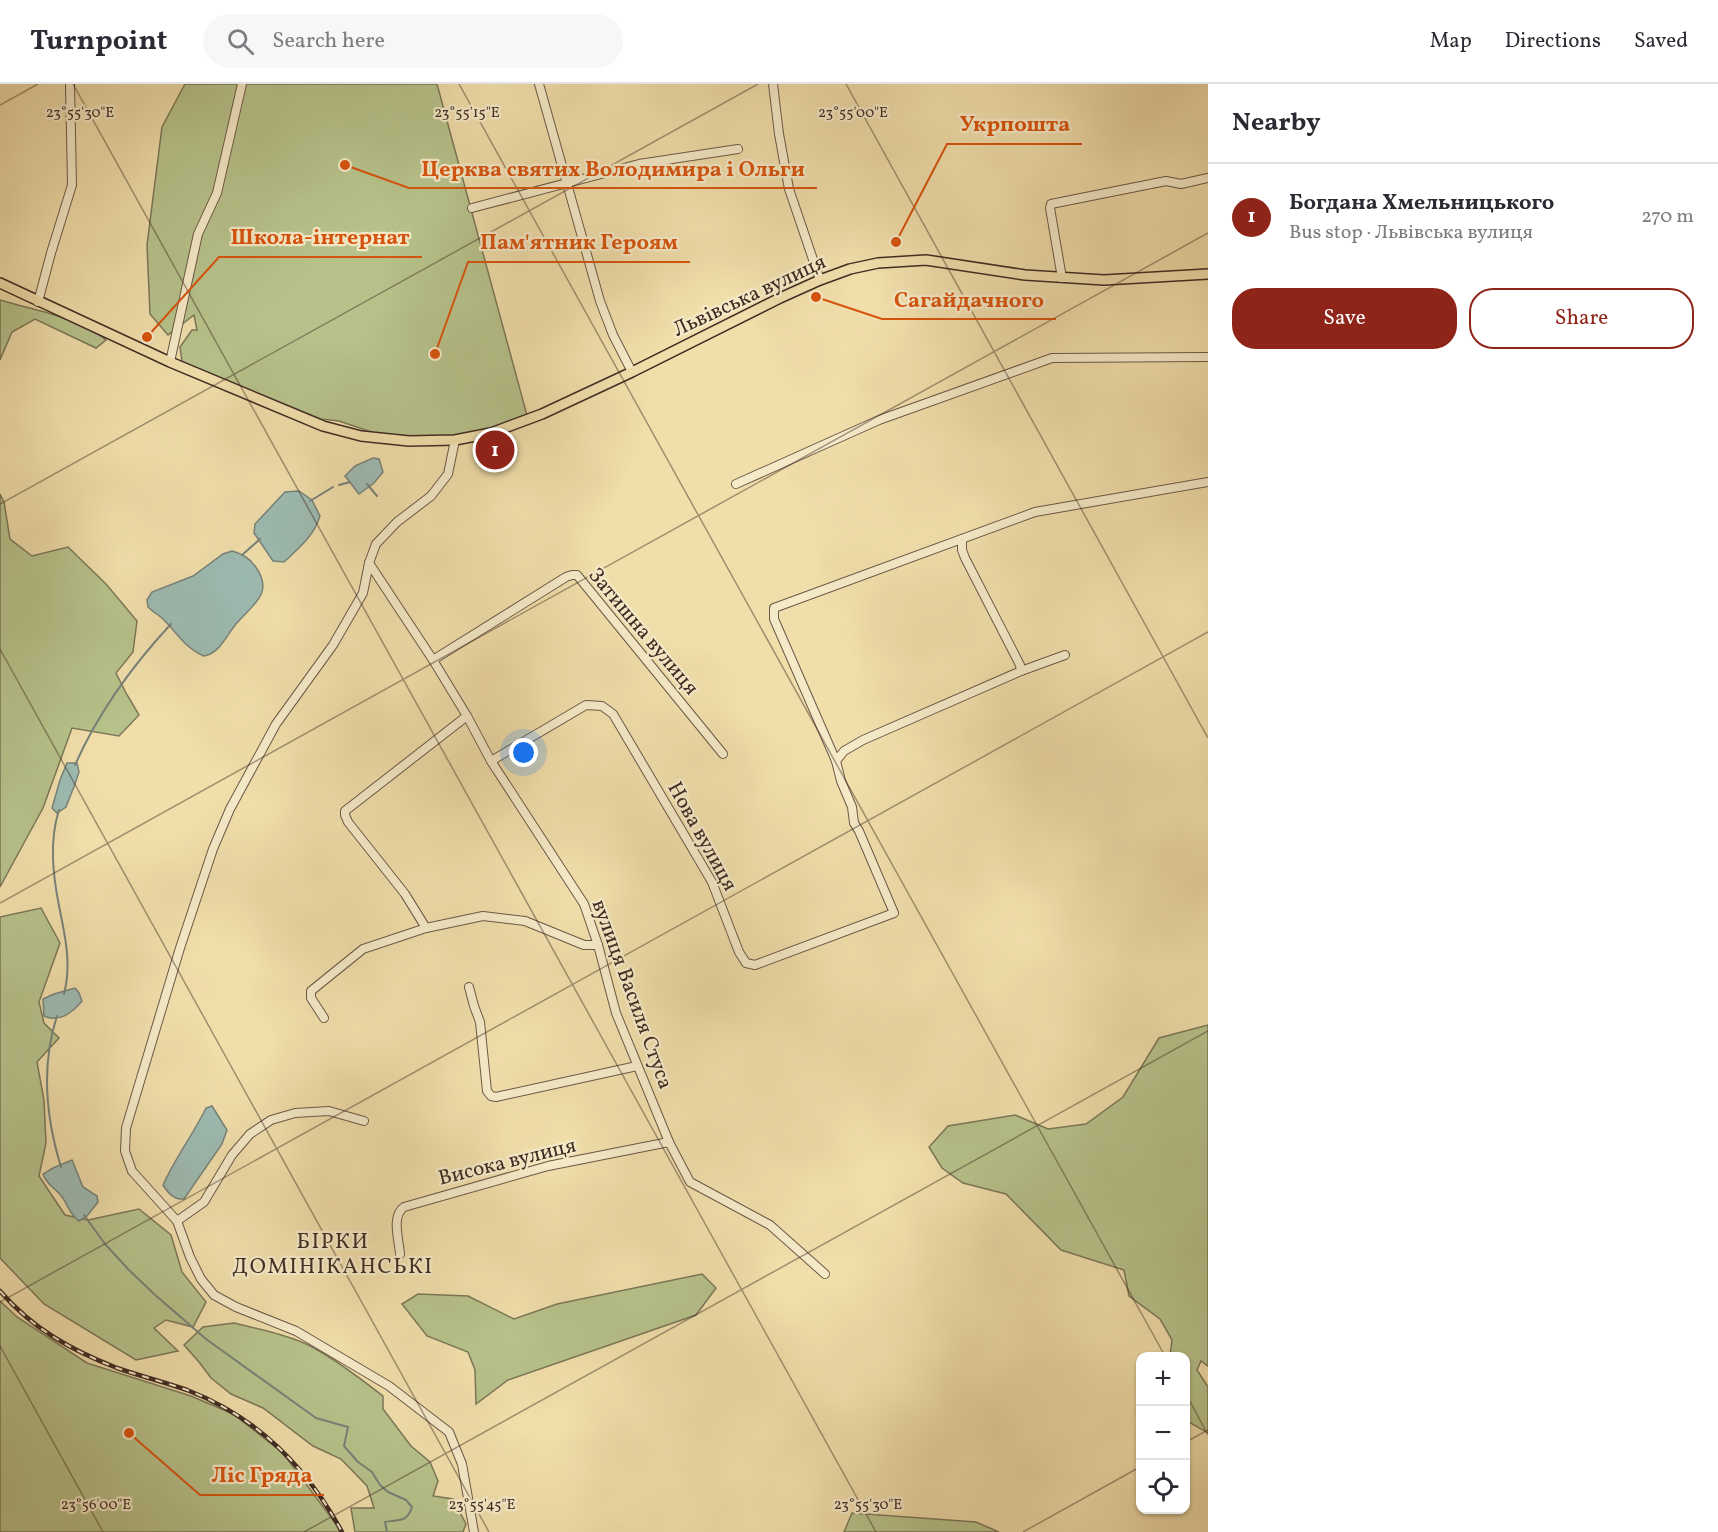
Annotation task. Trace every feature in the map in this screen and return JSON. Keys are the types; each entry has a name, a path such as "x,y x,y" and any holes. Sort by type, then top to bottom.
{"main road":[{"name":"Львівська вулиця","path":"0,283 170,362 323,426 361,436 409,441 456,440 491,433 542,414 820,280 850,269 878,263 926,260 1025,275 1104,280 1208,274"}],"street":[{"path":"38,302 72,185 70,84"},
{"path":"170,362 198,234 216,193 242,84"},
{"path":"539,84 600,301 613,335 632,372"},
{"path":"773,84 789,189 820,280"},
{"path":"472,208 639,164 738,149"},
{"path":"1062,278 1051,204 1166,181 1181,184 1208,178"},
{"path":"736,484 879,420 1052,358 1208,357"},
{"path":"456,440 448,474 431,496 397,522 376,544 369,563 363,593 333,645 276,724 230,809 213,849 180,948 126,1128 125,1151 132,1171 177,1221 201,1279 214,1295 236,1307 296,1331 389,1386 449,1432 462,1464 474,1532"},
{"path":"1065,656 1021,671 863,740 844,752 836,761 774,619 774,608 1035,512 1208,482"},
{"path":"962,539 965,558 1021,671"},
{"name":"вулиця Василя Стуса","path":"369,563 434,660 491,761 584,904 598,945 616,1013 669,1142 690,1182 770,1225 825,1274"},
{"name":"Затишна вулиця","path":"434,660 566,577 577,575 723,754"},
{"name":"Нова вулиця","path":"491,761 586,705 602,706 613,714 712,882 739,952 746,963 754,965 894,913 854,823 852,807 841,781 836,761"},
{"path":"426,928 405,894 348,822 345,811 467,716"},
{"path":"324,1018 311,998 311,991 363,949 426,928 483,916 525,921 584,945 598,945"},
{"path":"469,987 480,1022 487,1091 491,1096 496,1097 637,1066"},
{"path":"177,1221 204,1202 232,1155 250,1134 271,1120 295,1113 329,1111 364,1121"},
{"name":"Висока вулиця","path":"400,1254 396,1216 404,1207 548,1166 669,1142"}],"green space":[{"path":"185,84 437,84 528,419 491,433 395,440 339,421 321,419 182,362 180,347 192,330 197,330 194,315 168,335 150,314 147,245 162,127"},
{"path":"0,300 83,325 106,340 96,348 35,319 12,332 0,360"},
{"path":"0,494 4,502 10,539 32,556 68,547 106,584 137,621 133,652 116,673 139,715 119,736 72,728 43,808 0,887"},
{"path":"41,908 60,943 39,1002 44,1023 59,1038 37,1062 44,1100 46,1143 39,1176 65,1215 88,1220 139,1209 171,1235 182,1272 206,1302 193,1327 166,1320 154,1328 178,1351 136,1360 44,1304 0,1258 0,917"},
{"path":"1208,1025 1208,1366 1201,1361 1197,1370 1208,1387 1208,1433 1190,1423 1190,1352 1170,1352 1172,1340 1160,1319 1129,1296 1124,1270 1061,1250 1006,1194 963,1183 942,1168 929,1147 948,1126 1015,1115 1048,1129 1086,1124 1123,1097 1159,1038"},
{"path":"702,1274 716,1288 696,1315 508,1380 476,1404 475,1370 468,1352 427,1336 402,1304 418,1294 468,1296 514,1319 557,1304"},
{"path":"0,1301 17,1317 87,1363 191,1396 233,1414 282,1452 342,1532 0,1532"},
{"path":"234,1323 275,1333 306,1344 341,1364 383,1396 383,1409 411,1446 430,1462 438,1481 433,1496 453,1499 466,1524 463,1532 355,1532 351,1508 374,1508 367,1486 341,1459 313,1446 263,1408 231,1394 211,1378 184,1345 203,1327"},
{"path":"852,1513 976,1522 999,1532 844,1532"}],"water":[{"path":"373,458 379,459 383,472 374,483 359,494 345,476 355,466"},
{"path":"299,491 312,500 320,516 310,536 295,552 284,562 273,561 254,533 255,524 285,492"},
{"path":"232,551 245,556 255,566 261,575 262,591 255,604 236,624 219,648 204,656 187,645 164,620 148,607 147,600 152,592 193,576 223,554"},
{"path":"67,763 77,763 79,772 66,807 57,813 52,808"},
{"path":"75,988 82,1001 74,1009 60,1017 44,1016 43,999"},
{"path":"212,1106 227,1130 222,1144 184,1199 174,1197 163,1185 206,1108"},
{"path":"72,1160 83,1187 97,1196 98,1202 87,1216 79,1221 71,1213 60,1194 46,1181 43,1174"}],"waterway":[{"path":"339,485 350,482"},
{"path":"367,484 377,496"},
{"path":"310,501 333,487"},
{"path":"242,555 260,539"},
{"path":"75,765 94,727 117,691 171,624"},
{"path":"59,810 54,834 53,858 67,950 64,994"},
{"path":"57,1016 49,1053 47,1092 52,1130 61,1167"},
{"path":"84,1215 105,1244 128,1269 206,1339 316,1418 348,1427 344,1446 358,1462 372,1472 380,1485 388,1492 406,1500 412,1507 405,1518 385,1522 387,1532"}],"railway":[{"path":"0,1291 26,1317 68,1346 117,1368 187,1390 236,1414 278,1447 296,1466 313,1486 342,1532"}],"place":[{"name":"Церква святих Володимира і Ольги","path":"345,165"},
{"name":"Укрпошта","path":"896,242"},
{"name":"Сагайдачного","path":"816,297"},
{"name":"Школа-інтернат","path":"147,337"},
{"name":"Пам'ятник Героям","path":"435,354"},
{"name":"Богдана Хмельницького","path":"495,450"},
{"name":"Ліс Гряда","path":"129,1433"}],"district":[{"name":"БІРКИ ДОМІНІКАНСЬКІ","path":"333,1252"}]}
